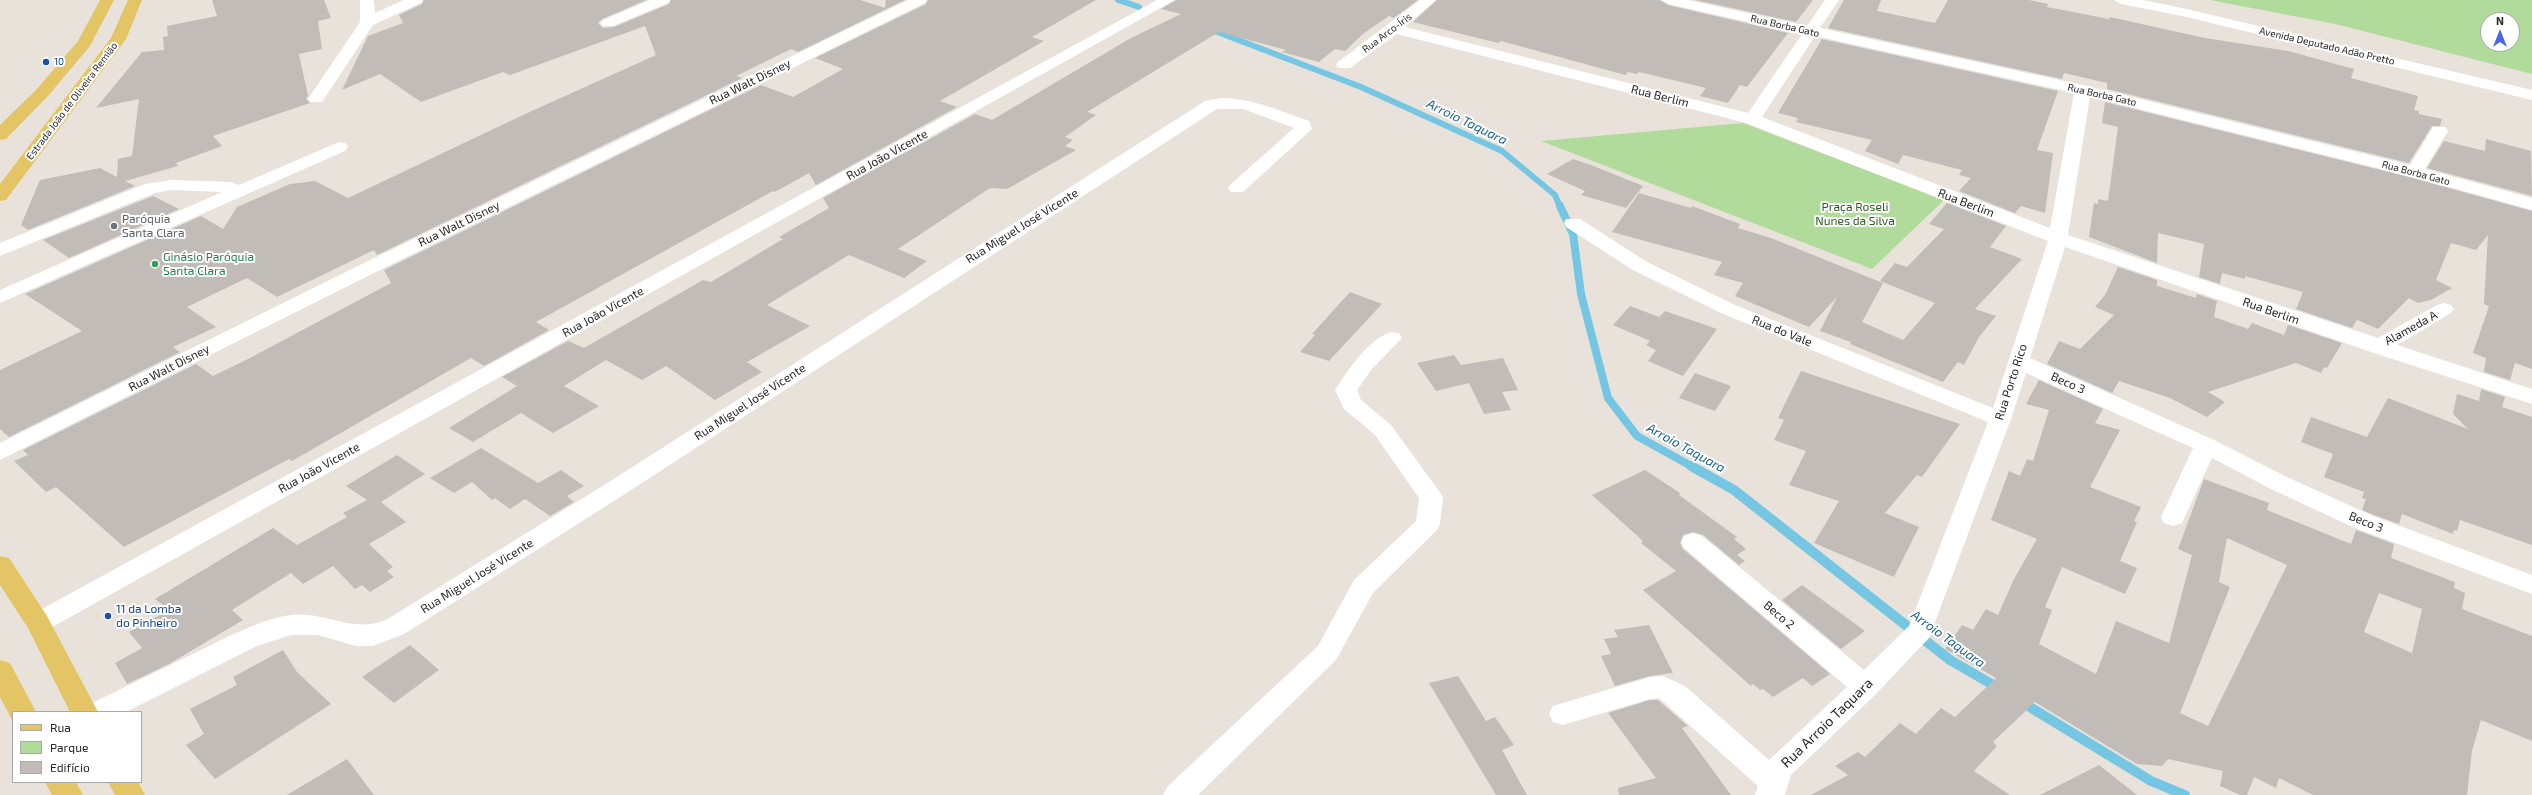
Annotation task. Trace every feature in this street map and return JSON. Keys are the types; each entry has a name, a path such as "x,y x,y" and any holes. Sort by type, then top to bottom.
{"main road":[{"path":"0,134 42,93 85,43 107,0"},
{"name":"Estrada João de Oliveira Remião","path":"0,196 118,39 135,0"},
{"path":"0,565 38,623 83,711"},
{"path":"0,672 21,711"},
{"path":"61,783 68,795"},
{"path":"124,783 130,795"}],"street":[{"path":"367,0 368,22"},
{"path":"316,99 368,22 416,0"},
{"path":"608,23 663,0"},
{"name":"Rua João Vicente","path":"38,623 1168,0"},
{"name":"Rua Arco-Íris","path":"1344,64 1394,30 1429,0"},
{"name":"Rua Borba Gato","path":"1668,0 2083,90 2415,172 2532,204"},
{"path":"1752,119 1832,0"},
{"name":"Avenida Deputado Adão Pretto","path":"2121,0 2244,27 2532,95"},
{"name":"Rua Walt Disney","path":"0,452 906,2"},
{"name":"Rua Berlim","path":"1394,30 1752,119 2058,238 2378,347 2532,397"},
{"name":"Rua Porto Rico","path":"1895,657 1920,631 2000,419 2058,238 2083,90"},
{"name":"Rua Miguel José Vicente","path":"102,711 248,639 290,625 318,625 356,636 373,636 394,627 617,488 1211,105 1221,101 1234,101 1303,125 1303,129 1237,188"},
{"path":"2415,172 2439,131"},
{"path":"0,297 340,147"},
{"path":"0,250 152,188 172,185 231,187"},
{"name":"Rua do Vale","path":"1574,223 1640,266 1728,309 2000,419"},
{"name":"Alameda A","path":"2378,347 2444,309"},
{"path":"1178,795 1327,653 1342,629 1363,587 1428,524 1431,497 1383,430 1352,404 1346,390 1364,364 1392,338"},
{"name":"Beco 3","path":"2018,361 2206,445 2279,483 2364,522 2532,585"},
{"path":"2173,517 2206,445"},
{"name":"Beco 2","path":"1693,542 1865,687"},
{"name":"Rua Arroio Taquara","path":"1772,789 1779,768 1895,657"},
{"path":"1563,714 1650,688 1663,687 1675,694 1772,789"}],"green space":[{"path":"2210,0 2532,0 2532,74 2335,24"},
{"name":"Praça Roseli Nunes da Silva","path":"1743,123 1944,200 1872,269 1541,141"}],"building":[{"path":"212,0 324,0 331,18 318,21 322,49 299,54 308,96 306,99 310,103 213,136 222,146 176,163 178,166 125,181 135,186 28,230 21,225 40,180 100,168 117,177 118,159 132,156 139,99 96,108 142,52 164,50 163,37 168,36 167,26 217,16"},
{"path":"424,0 646,0 602,19 598,23 603,28 614,27 669,4 671,0 860,0 885,8 886,0 905,0 798,52 791,49 736,76 742,78 377,255 374,250 277,297 247,278 187,307 216,327 173,347 180,352 9,437 0,429 0,370 82,331 25,294 201,216 223,229 237,207 290,184 315,181 348,198 523,115 656,55 645,26 510,75 503,72 421,102 380,74 342,90 368,36 403,23 399,15 422,4"},
{"path":"928,0 1096,0 1032,37 1044,41 940,101 957,107 816,185 809,173 775,192 773,191 536,322 549,330 484,366 471,358 292,461 289,459 124,547 56,487 46,492 14,461 28,455 23,450 196,364 213,376 246,360 391,283 384,270 761,85 793,97 843,69 815,58 926,4"},
{"path":"1176,0 1418,0 1394,18 1389,16 1364,33 1345,51 1335,49 1319,62 1282,52 1286,50 1219,32 1087,112 1096,115 1065,137 1073,140 1065,146 1076,150 1007,189 990,188 898,249 927,261 904,278 849,255 767,305 810,326 747,362 762,372 715,400 666,366 642,380 606,360 564,386 599,406 553,433 521,413 473,442 449,428 517,386 502,377 568,341 584,348 703,280 711,282 783,239 779,237 829,208 823,198 975,114 992,120 1131,38 1181,14 1161,9"},
{"path":"1437,0 1660,0 1668,5 1788,33 1747,87 1740,85 1728,103 1700,96 1706,88 1639,72 1637,74 1628,72 1625,75 1501,41 1498,43 1413,22"},
{"path":"1695,0 1813,0 1796,22"},
{"path":"1844,0 1881,0 1877,11 1935,23 1948,0 2029,0 2048,4 2047,7 2109,19 2110,17 2205,38 2288,51 2354,69 2351,78 2418,96 2414,110 2419,111 2419,114 2442,119 2440,126 2432,126 2409,163 2107,89 2107,83 2064,73 2062,79 1828,28"},
{"path":"1822,39 2058,91 2037,150 2053,153 2045,213 2021,206 2015,213 1959,191 1971,178 1959,175 1962,170 1903,155 1898,164 1865,151 1872,140 1796,122 1798,118 1778,113"},
{"path":"2105,102 2409,177 2532,211 2532,369 2515,363 2510,380 2484,372 2486,358 2473,353 2489,306 2484,304 2488,235 2476,250 2451,243 2436,280 2452,288 2431,300 2418,303 2409,298 2378,329 2357,320 2352,328 2296,309 2303,292 2245,276 2245,279 2222,273 2220,284 2199,277 2204,244 2158,233 2157,263 2089,237 2094,203 2098,204 2098,199 2108,201 2118,127 2102,123"},
{"path":"2486,139 2531,151 2532,196 2427,168 2444,141 2485,151"},
{"path":"1573,159 1643,186 1626,208 1581,195 1585,191 1547,174"},
{"path":"1639,193 1691,208 1692,206 1740,224 1738,228 1771,238 1883,283 1862,322 1903,340 1935,303 1880,281 1895,263 1907,267 1944,229 1929,224 1947,203 2006,226 1990,247 2022,259 1975,309 1996,316 1979,337 1964,365 1958,362 1943,382 1850,344 1851,342 1820,331 1837,297 1809,327 1735,296 1743,283 1714,275 1722,262 1612,232"},
{"name":"Paróquia Santa Clara","path":"153,196 179,209 69,258 43,240"},
{"path":"2118,267 2157,280 2157,286 2196,298 2197,294 2217,301 2214,317 2248,329 2252,323 2284,335 2288,325 2342,343 2327,368 2324,367 2321,373 2296,363 2208,392 2225,402 2207,417 2170,398 2119,381 2112,393 2047,364 2059,341 2080,349 2114,315 2095,307 2105,295"},
{"path":"1350,292 1382,304 1329,361 1300,352 1315,335 1312,334"},
{"path":"1630,306 1659,317 1665,311 1717,329 1683,376 1648,361 1656,350 1646,345 1650,341 1613,325"},
{"path":"1454,355 1461,365 1503,358 1518,390 1502,392 1511,410 1484,414 1469,383 1436,391 1417,363"},
{"path":"1801,371 1960,424 1922,477 1917,475 1885,513 1919,527 1894,577 1814,543 1839,501 1789,485 1806,451 1774,440 1784,420 1778,418"},
{"path":"1695,373 1731,386 1715,411 1679,398"},
{"path":"2039,380 2103,409 2095,423 2120,430 2090,487 2141,507 2134,521 2137,522 2120,561 2137,568 2125,594 2062,567 2045,607 2052,610 2039,644 2096,674 2116,621 2169,643 2192,555 2178,549 2204,479 2269,503 2267,510 2351,544 2356,530 2394,544 2391,558 2455,582 2454,588 2465,593 2462,609 2532,636 2532,741 2481,720 2472,751 2467,795 2313,795 2279,778 2276,788 2254,777 2247,795 2240,795 2220,786 2223,771 2168,759 2162,766 2137,764 2035,702 1993,742 1997,746 1974,771 2010,795 1811,795 1848,775 1835,766 1858,752 1865,757 1900,723 1916,734 1941,708 1955,717 1996,678 1945,649 1962,625 1973,630 1986,609 1998,615 2014,579 2037,539 1991,520 2009,471 2020,476 2027,459 2033,461 2049,410 2026,404","holes":["2227,538 2287,565 2208,726 2180,713 2230,587 2219,582","2379,593 2422,609 2412,653 2364,632"]},
{"path":"2481,389 2505,397 2502,407 2532,417 2532,545 2460,520 2457,531 2454,530 2453,534 2402,514 2399,524 2362,510 2366,499 2362,498 2364,492 2324,477 2333,454 2301,442 2311,417 2367,437 2388,398 2468,429 2453,414 2457,394 2479,401"},
{"path":"481,448 538,483 561,470 584,486 567,496 574,502 550,516 525,499 510,509 495,498 492,500 472,482 454,493 430,478"},
{"path":"397,455 425,474 381,502 406,522 369,544 393,567 387,571 394,577 370,592 362,585 355,589 333,566 303,584 291,573 232,610 243,620 169,664 127,684 115,663 142,648 129,632 169,610 155,599 273,528 297,545 347,517 343,513 367,500 346,486"},
{"path":"1645,470 1680,493 1679,495 1737,537 1734,539 1746,549 1737,555 1745,561 1739,565 1703,535 1693,532 1683,535 1680,543 1683,549 1830,674 1812,686 1803,678 1773,697 1763,689 1760,690 1753,684 1751,686 1643,590 1676,571 1641,543 1643,541 1592,495"},
{"path":"1802,585 1865,631 1841,649 1782,600"},
{"path":"1649,625 1673,673 1650,676 1615,686 1601,656 1611,654 1604,639 1618,637 1614,630"},
{"path":"410,645 439,670 394,703 362,677"},
{"path":"283,650 297,672 331,704 215,779 186,745 204,734 190,709 237,685 233,677"},
{"path":"1458,676 1486,721 1495,717 1514,745 1502,750 1527,795 1496,795 1429,683"},
{"path":"1650,700 1658,700 1688,726 1682,728 1731,795 1619,795 1618,788 1656,778 1608,713"},
{"path":"347,759 374,795 287,795"},
{"path":"2099,765 2137,795 2040,795"}],"waterway":[{"name":"Arroio Taquara","path":"1118,0 1139,7"},
{"name":"Arroio Taquara","path":"1207,28 1361,87 1502,151 1555,195 1560,207"},
{"name":"Arroio Taquara","path":"1560,206 1573,234 1581,294 1608,398 1637,436 1693,467"},
{"name":"Arroio Taquara","path":"1691,466 1734,490 1950,660 2000,689"},
{"name":"Arroio Taquara","path":"2020,701 2151,781 2185,795"}],"place":[{"name":"10","path":"46,62"},
{"name":"Paróquia Santa Clara","path":"114,226"},
{"name":"Ginásio Paróquia Santa Clara","path":"155,264"},
{"name":"11 da Lomba do Pinheiro","path":"108,616"}]}
